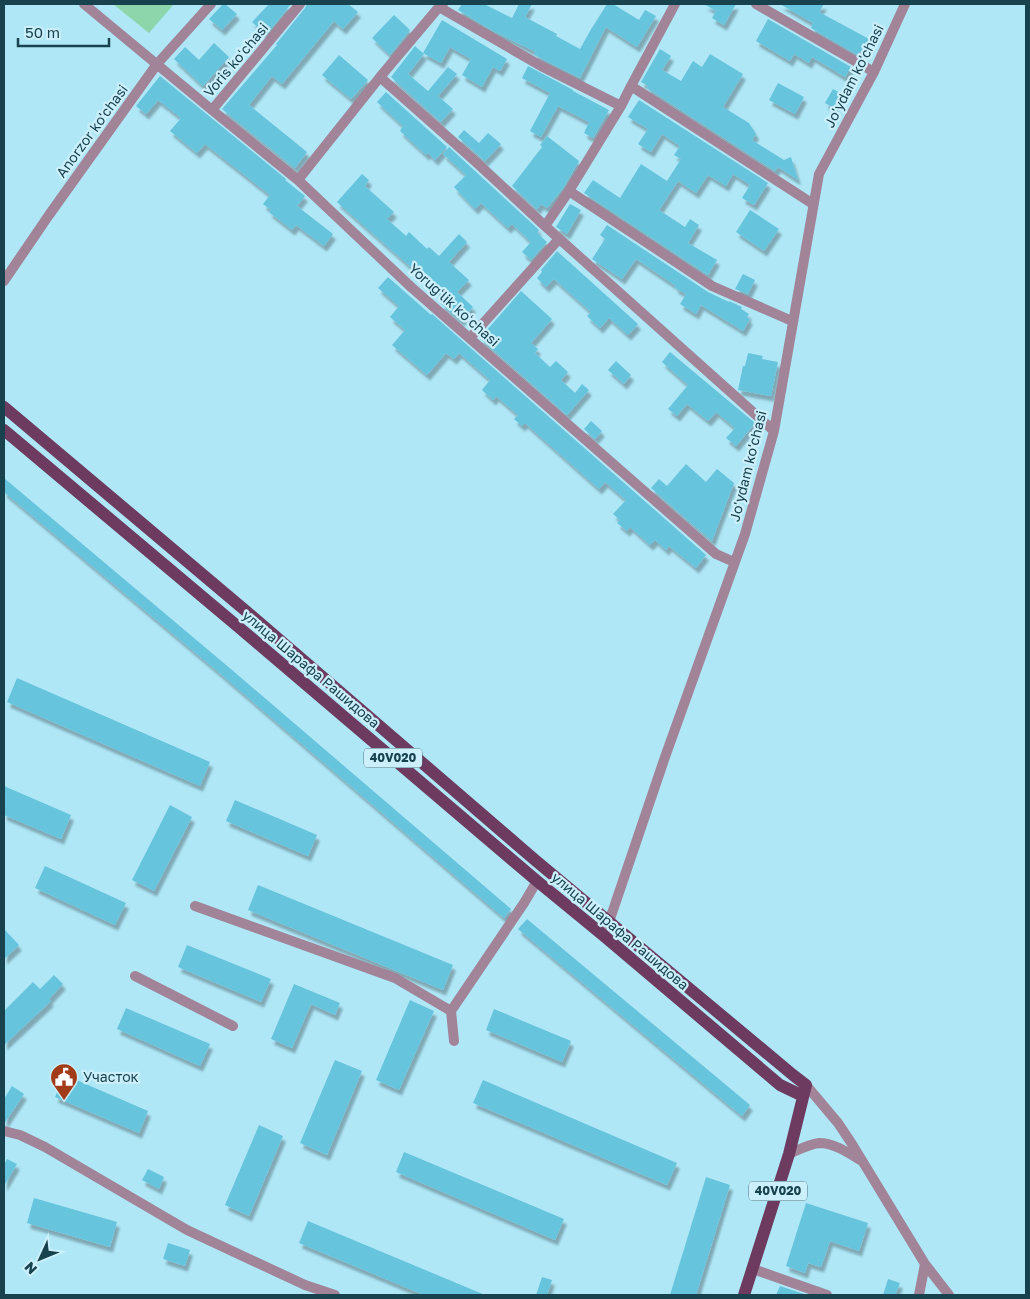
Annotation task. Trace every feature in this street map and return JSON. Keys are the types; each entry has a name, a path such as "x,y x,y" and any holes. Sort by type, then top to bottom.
{"main road":[{"path":"4,407 253,617 520,848 793,1075 805,1091"},
{"name":"улица Шарафа Рашидова","path":"4,430 783,1087 805,1091"},
{"path":"242,630 253,617"},
{"name":"40V020","path":"744,1295 789,1154 805,1091"}],"street":[{"name":"Yorugʻlik koʻchasi","path":"84,4 298,180 411,287 716,554 734,562"},
{"name":"Anorzor ko'chasi","path":"4,280 157,64 211,4"},
{"name":"Voris koʻchasi","path":"212,110 300,4"},
{"path":"545,226 569,191 621,106 675,4"},
{"path":"756,4 874,72"},
{"name":"Jo'ydam ko'chasi","path":"604,935 745,534 774,431 818,174 874,72 905,4"},
{"path":"298,180 380,77 441,6 541,66 621,106"},
{"path":"380,77 774,431"},
{"path":"631,86 813,204"},
{"path":"569,191 712,286 792,321"},
{"path":"470,338 559,239"},
{"path":"454,1041 451,1011 537,881"},
{"path":"194,906 395,978 451,1011"},
{"path":"135,976 233,1026"},
{"path":"805,1091 838,1123 865,1163 925,1264 949,1295"},
{"path":"4,1132 20,1135 45,1146 187,1230 306,1285 335,1295"},
{"path":"789,1154 819,1143 832,1145 865,1163"},
{"path":"919,1295 925,1264"},
{"path":"753,1269 827,1295"}],"green space":[{"path":"113,4 174,4 149,33"}],"building":[{"path":"223,4 237,14 222,30 209,19"},
{"path":"269,4 291,4 266,35 252,22"},
{"path":"307,4 348,4 358,12 343,29 334,21 282,84 272,76 249,105 307,152 295,168 222,109 277,45"},
{"path":"462,4 484,4 512,18 519,4 532,4 525,17 580,49 607,4 613,4 639,20 645,10 656,16 637,47 606,27 580,78 544,60 534,54 536,52 493,31 458,10"},
{"path":"704,4 736,4 724,25 712,18 716,11"},
{"path":"780,4 824,4 819,12 869,39 862,52 860,51 858,55 811,28 813,23"},
{"path":"394,15 410,30 390,55 372,38"},
{"path":"768,19 851,67 845,77 812,57 809,63 794,54 790,61 756,41"},
{"path":"442,20 507,59 500,71 493,67 482,87 462,75 471,59 450,47 441,63 423,53"},
{"path":"214,43 229,57 203,86 174,59 185,47 199,60"},
{"path":"415,46 424,54 408,74 428,91 448,67 457,74 438,96 453,109 441,122 391,77"},
{"path":"660,49 671,56 662,70 681,81 693,61 702,67 710,54 743,74 723,107 749,123 756,134 752,140 784,160 791,157 798,180 778,167 775,171 647,88 648,86 641,82"},
{"path":"339,55 368,80 351,99 322,75"},
{"path":"528,66 609,110 593,138 584,133 589,122 558,106 541,137 530,131 550,93 522,78"},
{"path":"160,76 305,196 297,206 333,234 324,246 296,225 292,230 269,212 271,210 263,204 270,195 205,144 197,153 170,131 181,118 158,100 146,114 136,106"},
{"path":"778,83 804,97 795,114 769,100"},
{"path":"833,89 842,94 834,108 825,103"},
{"path":"386,92 447,147 435,160 428,153 426,155 400,131 403,126 377,102"},
{"path":"639,100 768,183 754,205 742,198 750,185 733,174 726,186 708,175 696,193 678,181 659,210 685,227 690,219 699,225 688,243 717,260 708,275 584,193 593,180 620,198 641,164 667,181 681,159 674,155 680,146 662,134 651,152 638,144 648,129 628,117"},
{"path":"464,130 479,143 488,133 501,144 485,161 458,137"},
{"path":"547,136 579,161 563,188 547,208 541,204 537,209 512,186 542,147 540,145"},
{"path":"449,147 539,230 537,233 547,242 531,260 522,252 531,242 512,224 508,228 481,203 475,209 454,187 466,175 443,154"},
{"path":"362,174 369,180 365,186 394,212 387,219 406,236 409,232 427,249 429,247 439,256 459,234 467,242 449,262 469,280 457,292 473,307 461,321 441,304 446,298 337,202"},
{"path":"570,204 581,210 567,234 556,227"},
{"path":"750,210 779,229 764,251 736,232"},
{"path":"607,225 708,292 742,307 741,309 749,314 747,317 750,319 743,331 701,305 696,314 680,304 686,294 636,259 622,279 592,259 605,239 600,235"},
{"path":"557,251 638,324 628,335 609,318 600,328 587,316 591,312 554,279 546,287 537,278 542,272 541,270"},
{"path":"743,274 755,280 748,294 735,289"},
{"path":"388,277 706,555 696,568 669,546 666,550 655,540 650,545 630,527 627,531 617,523 620,520 613,514 626,500 605,482 599,489 525,423 522,426 514,419 518,415 496,396 493,400 482,390 490,380 459,353 454,359 446,353 427,375 392,345 405,330 390,317 399,306 378,288"},
{"path":"521,291 552,319 531,343 538,349 535,353 550,367 556,361 568,372 561,380 575,393 582,384 589,390 567,415 480,338"},
{"path":"670,352 755,423 736,446 726,438 735,428 716,412 708,421 687,404 677,416 668,409 688,385 662,362"},
{"path":"748,353 763,356 762,359 778,362 771,396 738,390"},
{"path":"616,361 631,375 624,384 608,370"},
{"path":"591,421 602,431 595,439 584,429"},
{"path":"686,464 706,482 717,469 734,483 712,541 651,488 659,479 667,486"},
{"path":"4,478 511,909 504,918 216,670 4,492"},
{"path":"17,678 210,762 200,786 7,702"},
{"path":"4,786 71,815 61,839 4,815"},
{"path":"235,800 317,835 308,856 226,821"},
{"path":"170,805 192,817 154,891 132,880"},
{"path":"45,866 126,903 115,925 35,888"},
{"path":"258,885 453,965 443,990 248,910"},
{"path":"527,919 750,1105 742,1116 518,929"},
{"path":"4,929 19,945 4,959"},
{"path":"187,945 271,979 261,1002 178,967"},
{"path":"54,975 63,984 49,999 51,1001 4,1045 4,1011 33,982 40,989"},
{"path":"294,984 340,1003 335,1015 311,1004 292,1048 271,1039"},
{"path":"410,1000 434,1011 399,1090 376,1080"},
{"path":"126,1008 210,1044 200,1066 117,1029"},
{"path":"494,1009 571,1041 562,1062 486,1030"},
{"path":"335,1060 362,1071 327,1155 300,1143"},
{"path":"65,1075 148,1111 139,1133 55,1097"},
{"path":"483,1080 677,1163 667,1185 473,1103"},
{"path":"12,1086 24,1094 4,1124 4,1099"},
{"path":"259,1125 283,1136 249,1216 225,1205"},
{"path":"404,1152 564,1219 555,1240 396,1172"},
{"path":"7,1159 17,1164 4,1186 4,1165"},
{"path":"148,1169 164,1177 159,1189 142,1180"},
{"path":"706,1177 730,1185 696,1295 670,1295"},
{"path":"34,1198 117,1222 110,1247 27,1223"},
{"path":"806,1203 868,1223 859,1251 830,1241 821,1267 808,1263 805,1273 786,1266"},
{"path":"308,1221 485,1295 424,1295 299,1243"},
{"path":"168,1243 190,1250 185,1266 163,1259"},
{"path":"542,1277 552,1280 547,1295 536,1295"},
{"path":"888,1279 900,1283 895,1295 883,1295"},
{"path":"780,1286 807,1295 776,1295"}],"place":[{"name":"Участок","path":"64,1101"}]}
